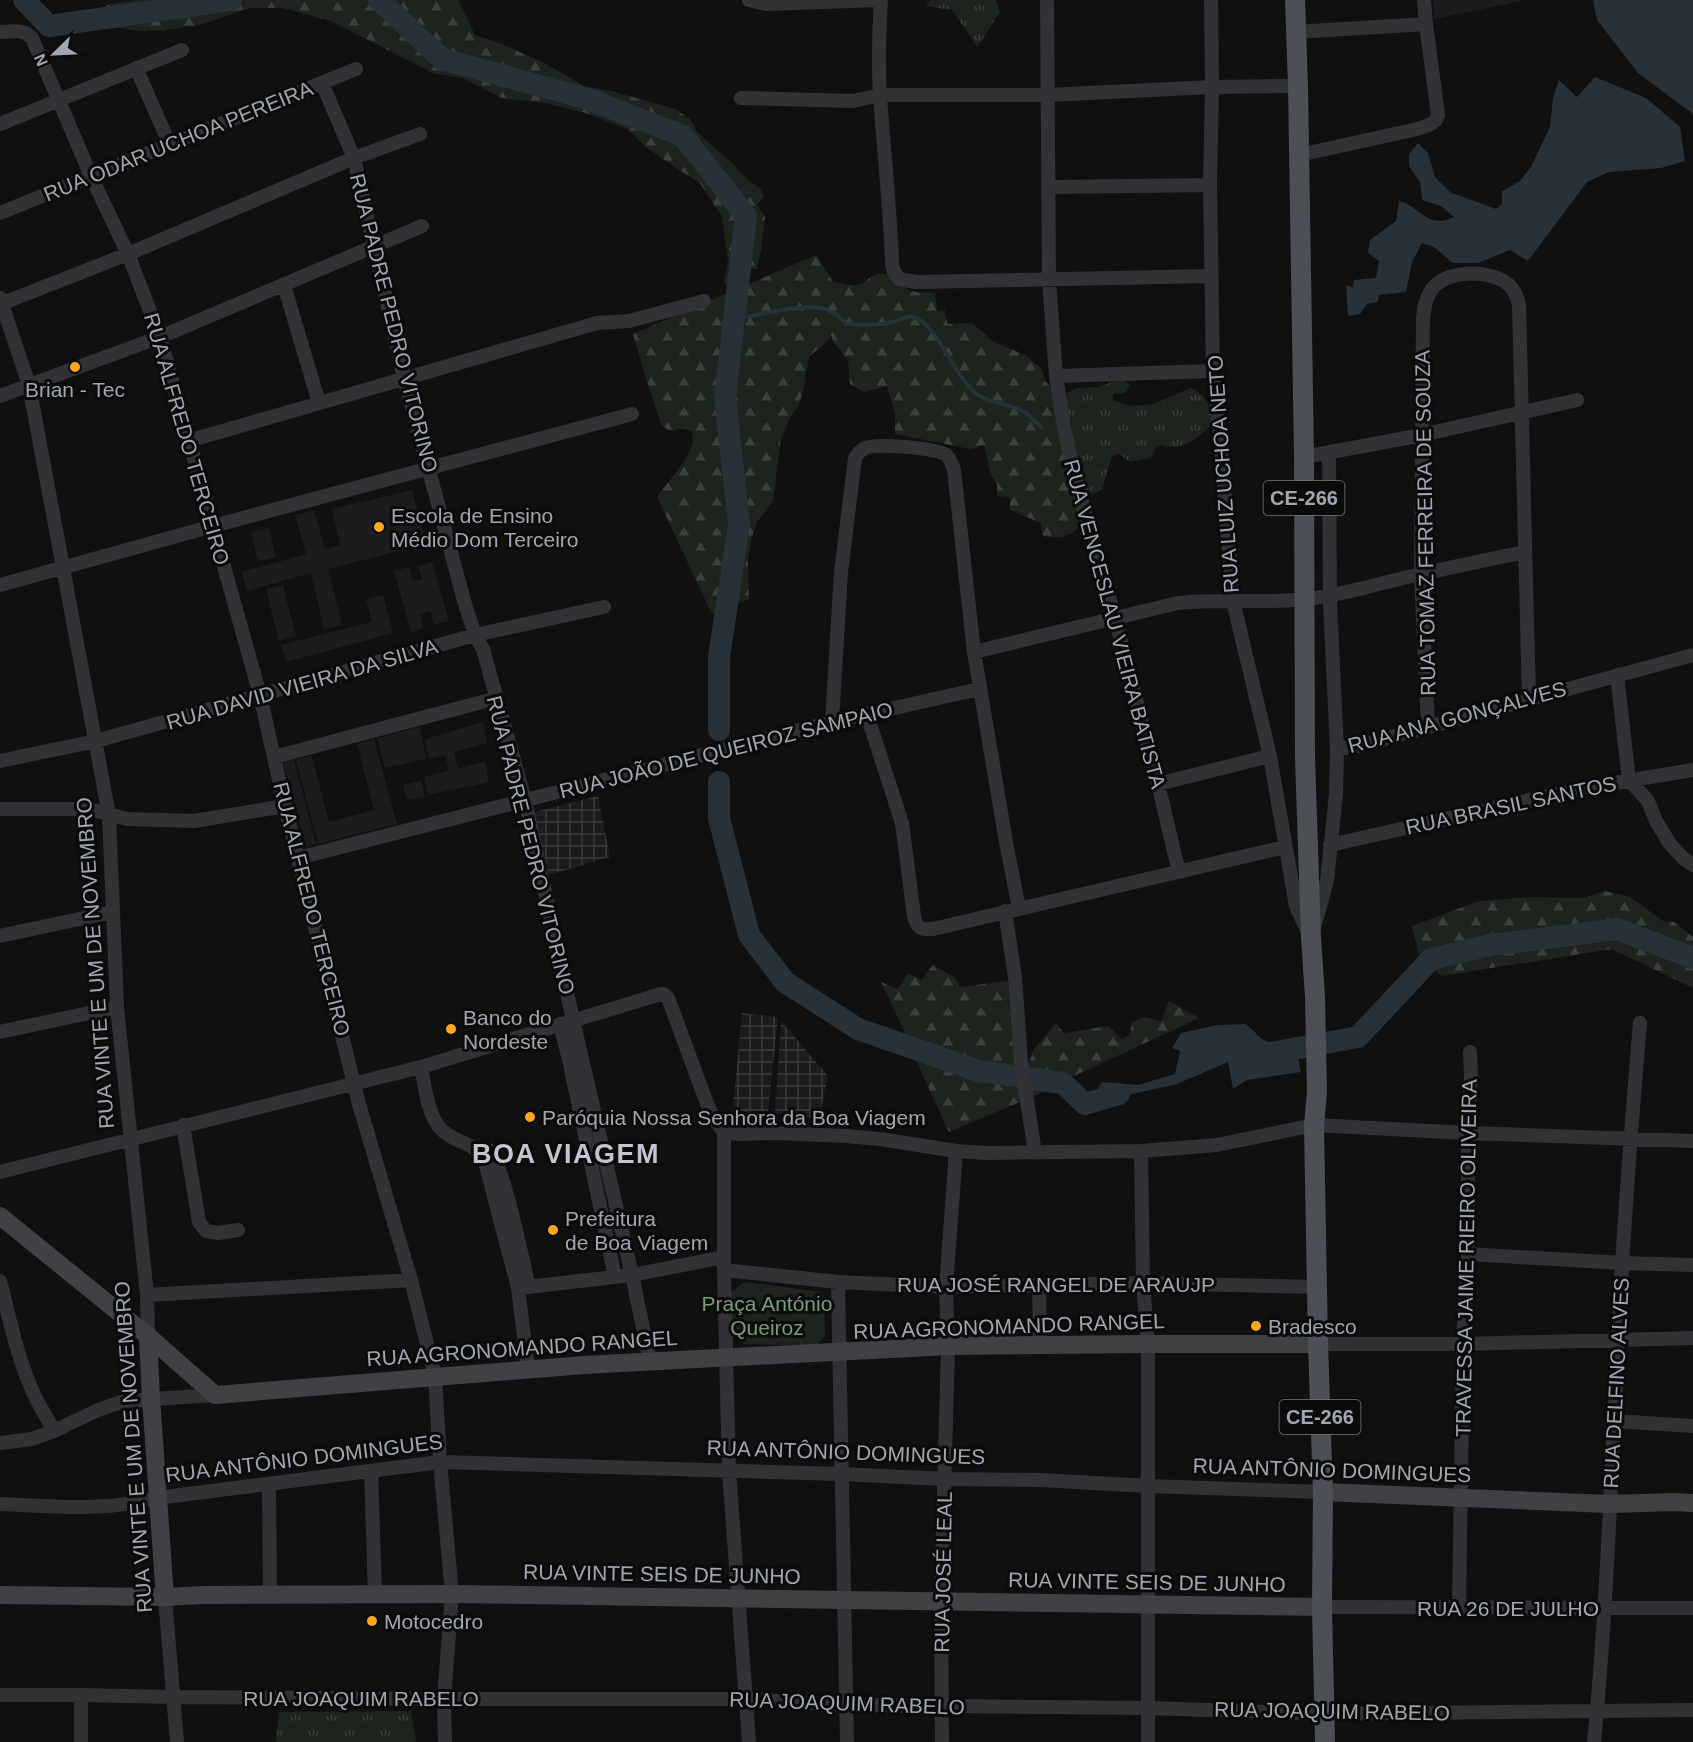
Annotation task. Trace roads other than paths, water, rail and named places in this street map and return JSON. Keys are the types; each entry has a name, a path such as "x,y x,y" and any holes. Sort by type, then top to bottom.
{"main road":[{"name":"CE-266","path":"1294,0 1298,86 1304,457 1305,758 1311,937 1316,997 1317,1092 1314,1125 1323,1492 1326,1742"}],"street":[{"path":"749,0 766,4 880,0 880,95 892,262 894,272 899,279 906,282 1211,276"},
{"name":"RUA VENCESLAU VIEIRA BATISTA","path":"1046,0 1049,280 1056,376 1074,474 1115,618 1179,872"},
{"name":"RUA LUIZ UCHOA NETO","path":"1211,0 1210,185 1213,371 1233,602 1270,756 1296,906 1311,937"},
{"path":"1299,155 1417,129 1436,121 1438,115 1424,0"},
{"path":"1295,32 1426,24"},
{"name":"RUA ALFREDO TERCEIRO","path":"0,32 23,32 32,39 57,100 128,254 160,336 260,695 285,806 362,1115 411,1280 435,1376 452,1594 444,1699 445,1742"},
{"path":"0,124 182,50"},
{"path":"136,68 170,145"},
{"name":"RUA ODAR UCHOA PEREIRA","path":"0,213 356,69"},
{"name":"RUA PADRE PEDRO VITORINO","path":"322,83 354,158 404,378 465,604 475,635 483,648 525,800 566,1022"},
{"path":"741,98 853,101 880,95 1048,95 1212,87 1298,86"},
{"path":"2,300 128,254 354,158 420,134"},
{"path":"1049,187 1210,185"},
{"path":"0,396 160,336 422,226"},
{"name":"RUA TOMAZ FERREIRA DE SOUZA","path":"1428,727 1421,574 1423,319 1426,302 1434,286 1449,277 1480,274 1500,279 1513,289 1519,305 1522,413"},
{"path":"284,285 319,403"},
{"name":"RUA VINTE E UM DE NOVEMBRO","path":"2,300 29,386 109,816 117,1007 147,1295 157,1498 177,1742"},
{"path":"189,441 597,323 629,321 704,301"},
{"path":"1056,376 1213,371"},
{"path":"1304,457 1422,435 1577,400"},
{"path":"1522,413 1529,699"},
{"path":"0,585 632,414"},
{"path":"832,722 841,572 855,458 863,450 873,447 913,448 944,454 948,457 954,470 979,689 1006,843 1021,1061 1035,1153"},
{"path":"1329,452 1330,596 1337,749"},
{"path":"974,652 1178,603 1208,600 1233,602 1304,600 1525,552"},
{"name":"RUA DAVID VIEIRA DA SILVA","path":"0,761 96,741 475,635 604,606"},
{"name":"RUA ANA GONÇALVES","path":"1311,937 1327,881 1336,794 1337,749 1362,745 1693,656"},
{"path":"1617,675 1629,780 1648,801 1656,821 1670,844 1693,865"},
{"name":"RUA JOÃO DE QUEIROZ SAMPAIO","path":"298,858 832,722 979,689"},
{"path":"274,757 497,698"},
{"path":"867,714 902,823 915,924 925,930 1285,847"},
{"path":"1158,784 1270,756"},
{"name":"RUA BRASIL SANTOS","path":"1330,844 1584,788 1693,770"},
{"path":"0,809 90,809 109,816 137,820 194,821 285,806"},
{"path":"0,936 112,912"},
{"path":"0,1172 420,1067 648,997 661,994 666,996 708,1106 724,1132 724,1263 729,1471 749,1742"},
{"path":"0,1032 117,1007"},
{"path":"566,1022 632,1275 650,1361"},
{"path":"566,1022 570,1064 615,1277"},
{"name":"RUA DELFINO ALVES","path":"1594,1742 1622,1263 1640,1023"},
{"name":"TRAVESSA JAIME RIEIRO OLIVEIRA","path":"1459,1608 1463,1344 1468,1254 1470,1052"},
{"path":"420,1067 436,1123 446,1134 471,1145 485,1162 523,1288 528,1369"},
{"path":"183,1125 199,1222 206,1231 218,1233 238,1230"},
{"path":"724,1132 846,1136 956,1151 1035,1153 1140,1151 1217,1145 1314,1125 1693,1141"},
{"name":"RUA JOSÉ LEAL","path":"942,1742 941,1601 948,1346 946,1287 956,1151"},
{"path":"1140,1151 1143,1283 1148,1344 1148,1742"},
{"path":"0,1216 148,1336 215,1395"},
{"path":"1468,1254 1693,1265"},
{"name":"RUA JOSÉ RANGEL DE ARAUJP","path":"523,1288 724,1263 838,1282 946,1287 1143,1283 1317,1287"},
{"path":"147,1295 411,1280"},
{"path":"0,1281 24,1371 54,1431"},
{"path":"838,1282 846,1742"},
{"path":"1039,1284 1040,1345"},
{"name":"RUA AGRONOMANDO RANGEL","path":"0,1443 32,1439 112,1404 124,1401 650,1361 948,1346 1463,1344 1693,1338"},
{"path":"1614,1421 1693,1426"},
{"name":"RUA ANTÔNIO DOMINGUES","path":"0,1504 75,1508 128,1504 157,1498 440,1462 944,1479 1040,1480 1609,1503 1693,1503"},
{"path":"371,1471 375,1593"},
{"path":"269,1484 270,1596"},
{"name":"RUA VINTE SEIS DE JUNHO","path":"0,1595 165,1597 375,1593 1323,1607"},
{"name":"RUA 26 DE JULHO","path":"1323,1607 1693,1608"},
{"name":"RUA JOAQUIM RABELO","path":"0,1695 746,1699 846,1705 1148,1708 1326,1714 1693,1710"},
{"path":"81,1695 81,1742"}],"waterway":[{"path":"24,0 49,26 231,0"},
{"path":"379,0 442,59 588,99 683,136 746,216 725,397 739,524 719,657 719,730"},
{"path":"734,319 808,307 828,310 847,324 883,324 914,317 929,328 964,381 976,394 1024,412 1041,427"},
{"path":"719,782 719,818 749,935 785,982 858,1029 979,1071 1063,1083 1085,1104 1119,1094"},
{"path":"1243,1058 1358,1037 1431,959 1491,945 1617,929 1693,958"}],"place":[{"name":"Brian - Tec","path":"75,367"},
{"name":"Escola de Ensino Médio Dom Terceiro","path":"379,527"},
{"name":"Banco do Nordeste","path":"451,1029"},
{"name":"Paróquia Nossa Senhora da Boa Viagem","path":"530,1117"},
{"name":"Prefeitura de Boa Viagem","path":"553,1230"},
{"name":"Bradesco","path":"1256,1326"},
{"name":"Motocedro","path":"372,1621"}],"district":[{"name":"BOA VIAGEM","path":"566,1154"}],"park label":[{"name":"Praça António Queiroz","path":"767,1315"}]}
